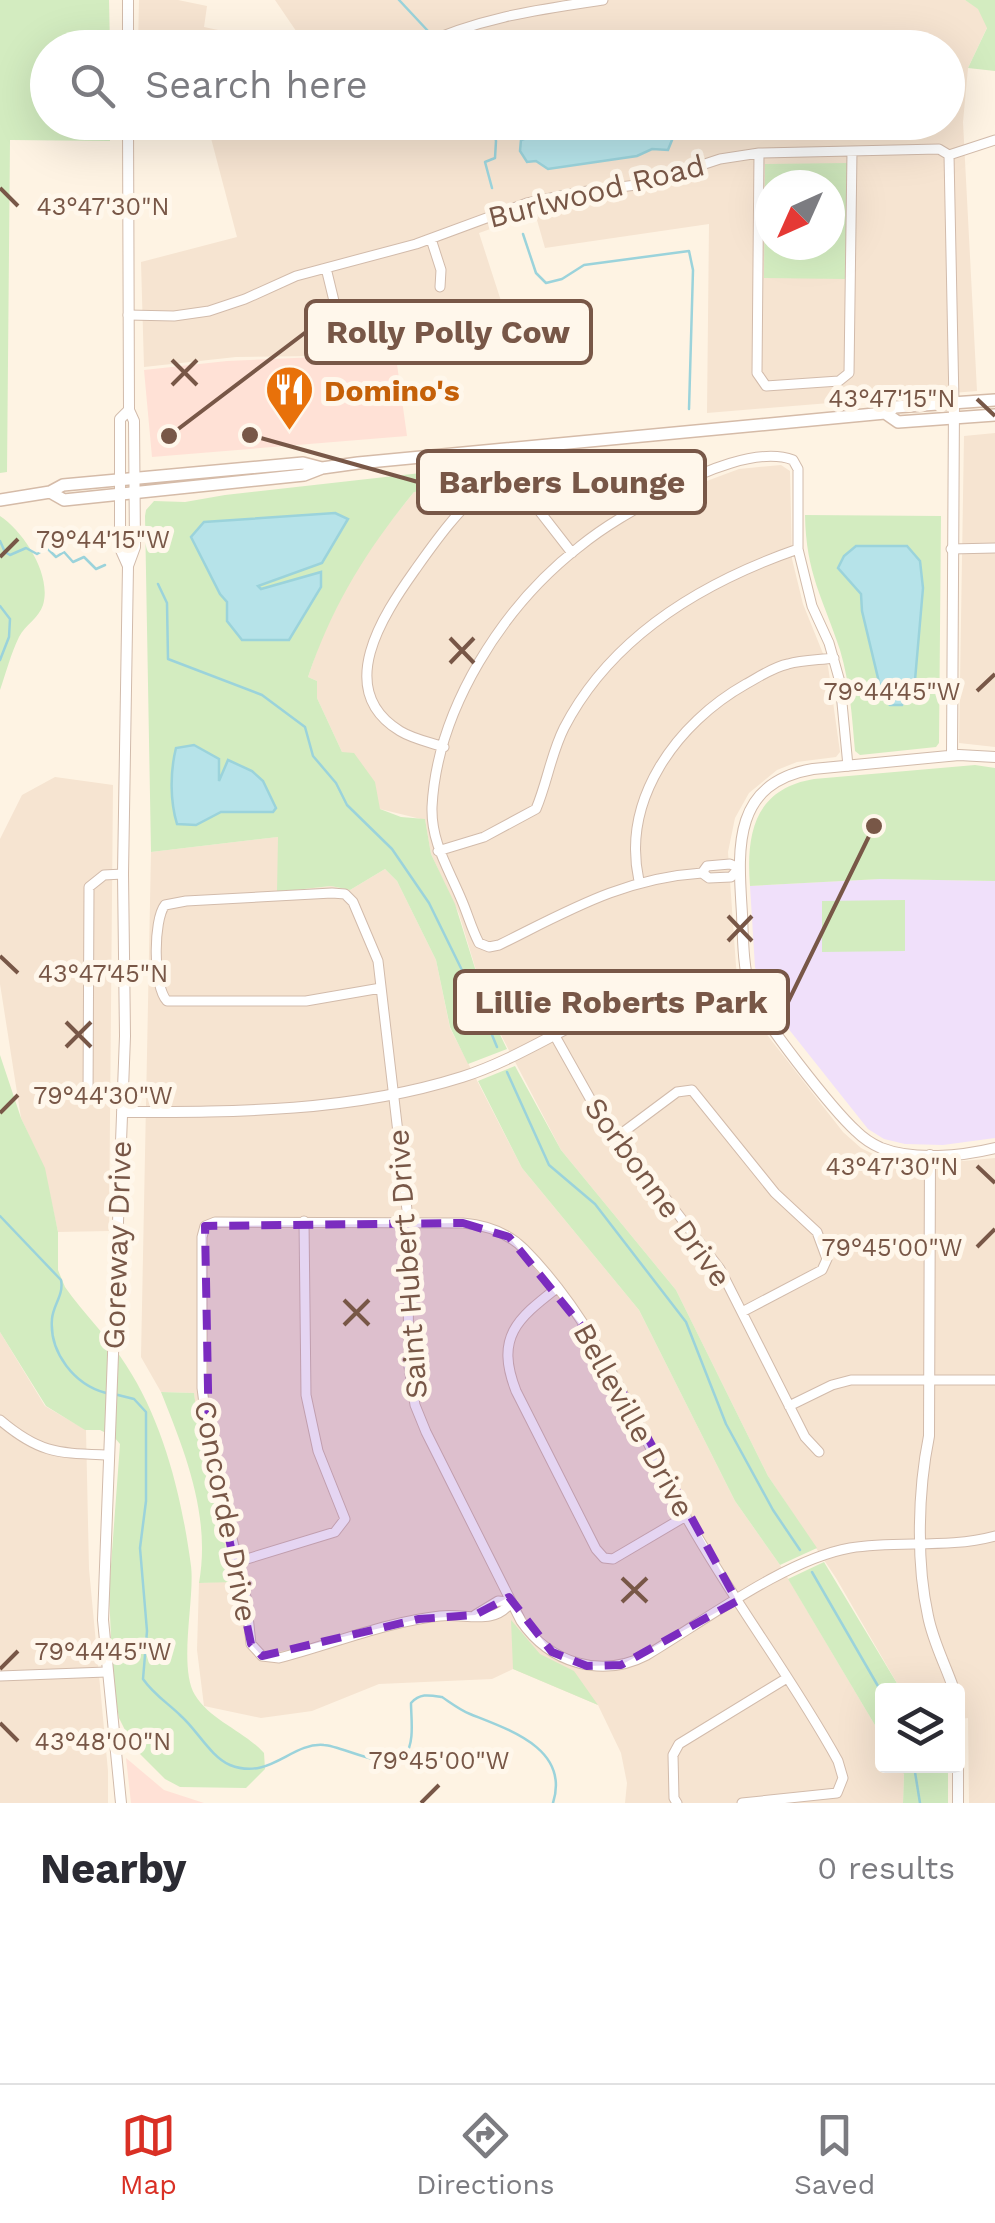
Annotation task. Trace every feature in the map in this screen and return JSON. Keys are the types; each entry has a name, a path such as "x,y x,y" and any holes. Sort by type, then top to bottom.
{"main road":[{"path":"50,492 64,500 634,434 995,400"},
{"path":"886,413 898,422 995,415"},
{"path":"0,500 50,492 63,485 303,462 322,468"}],"street":[{"path":"128,0 128,30"},
{"path":"456,30 504,14 603,0"},
{"name":"Goreway Drive","path":"122,1803 102,1620 126,1036 123,874 128,566 135,547 134,422 129,410 128,140"},
{"path":"952,756 954,403 949,155 995,140"},
{"name":"Burlwood Road","path":"128,315 174,316 209,311 280,282 431,239 527,203 658,181 720,159 760,152 938,150 949,155"},
{"path":"760,152 757,373 766,386 839,381 850,373 852,151"},
{"path":"431,239 441,270 440,287"},
{"path":"326,268 334,301"},
{"name":"Goreway Drive","path":"128,566 120,548 120,420 129,410"},
{"path":"739,868 730,877 709,878 702,873 639,881 592,898 489,947 479,944 438,851 433,801 444,747 469,684 492,643 528,596 572,553 610,524 692,478 734,462 781,457 793,460 798,469 798,548 812,606 834,658 843,698 848,766"},
{"path":"444,747 410,736 388,722 373,701 367,682 367,663 374,641 412,575 440,537 483,491 505,484 523,490 572,553"},
{"path":"438,851 484,837 536,809 550,762 572,715 597,677 644,630 750,565 798,548"},
{"path":"951,549 995,548"},
{"path":"639,881 634,857 644,804 662,762 682,734 714,704 773,669 792,662 834,658"},
{"path":"995,758 952,756 802,771 769,787 744,821 738,850 748,978 762,1014 853,1128 871,1143 889,1150 930,1155 995,1148"},
{"path":"88,1098 88,887 104,875 123,874"},
{"name":"Saint Hubert Drive","path":"382,988 306,1001 166,1001 158,988 158,917 165,905 186,901 345,894 353,902 371,939 382,988 408,1223 409,1368 415,1405 511,1602 544,1647 570,1662 602,1666 640,1658 817,1556 852,1548 968,1542 995,1536"},
{"path":"122,1112 298,1110 394,1095 491,1066 641,995 692,983 748,978"},
{"name":"Sorbonne Drive","path":"555,1036 585,1092 711,1256 806,1437 819,1452"},
{"path":"618,1136 677,1092 692,1090 775,1193 817,1232 827,1259 822,1270 742,1312"},
{"path":"930,1155 929,1436 922,1477 922,1544 928,1620 951,1683"},
{"path":"237,1562 336,1532 345,1519 318,1451 306,1395 304,1221"},
{"name":"Concorde Drive","path":"408,1223 214,1222 202,1232 202,1388 209,1442 248,1608 251,1644 268,1658 286,1656 418,1619 475,1614 498,1602 511,1602"},
{"name":"Belleville Drive","path":"408,1223 463,1222 500,1232 521,1246 557,1288 606,1359 686,1516 838,1762 843,1778 841,1789 831,1796 742,1803"},
{"path":"557,1288 515,1324 508,1348 509,1369 516,1391 596,1549 604,1558 613,1559 686,1516"},
{"path":"790,1406 840,1382 995,1380"},
{"path":"0,1420 34,1446 61,1454 108,1455"},
{"path":"0,1676 106,1672"},
{"path":"677,1803 673,1755 679,1744 787,1678"},
{"path":"958,1773 958,1803"}],"highlighted area":[{"path":"463,1223 509,1237 597,1345 737,1601 621,1665 587,1666 552,1652 509,1597 475,1615 419,1619 262,1656 251,1644 209,1442 205,1226"}],"shaded area":[{"path":"139,0 178,0 207,6 204,27 218,30 138,30"},
{"path":"275,0 965,0 992,17 968,68 965,100 965,30 295,30"},
{"path":"211,140 964,140 977,391 707,413 709,224 545,248 535,213 479,233 502,304 496,327 460,348 393,355 236,357 144,367 141,262 237,237"},
{"path":"317,357 396,357 407,436 152,457 144,370"},
{"path":"995,433 995,747 959,743 964,436"},
{"path":"627,463 654,507 739,469 781,465 790,471 792,559 803,604 828,666 840,752 836,757 797,762 777,770 749,793 735,818 728,852 740,993 747,1009 843,1132 861,1148 881,1158 920,1165 995,1158 995,1803 969,1803 965,1683 897,1683 836,1578 768,1476 676,1290 561,1150 488,1010 459,914 431,854 425,820 380,809 342,752 317,698 317,681 308,677 321,639 352,576 414,492 477,490 488,481 513,479 522,483 536,500 575,469"},
{"path":"55,777 113,785 109,1231 58,1232 44,1168 21,1118 0,984 0,839 22,795"},
{"path":"278,837 278,892 331,886 350,890 385,869 397,881 436,960 450,1028 522,1168 639,1310 735,1501 780,1565 875,1725 875,1773 904,1773 903,1803 625,1803 627,1783 621,1753 598,1705 513,1669 492,1679 379,1684 312,1711 261,1718 204,1706 197,1650 199,1583 234,1581 202,1450 194,1393 161,1392 141,1357 151,852"},
{"path":"880,879 995,881 995,1138 943,1145 884,1139 868,1129 764,998 755,967 750,886"},
{"path":"0,1332 45,1406 86,1430 89,1569 108,1803 0,1803"},
{"path":"126,1758 164,1790 204,1803 131,1803"}],"green space":[{"path":"0,0 109,0 110,30 30,30 30,140 110,141 10,140 7,472 0,473"},
{"path":"965,0 995,0 995,71 968,68 987,28 978,9"},
{"path":"847,163 846,279 764,278 764,260 845,260 845,170 765,170 765,164"},
{"path":"537,460 557,484 536,500 506,479 488,483 459,508 440,489 414,492 352,579 308,677 317,681 317,698 342,752 354,753 375,782 380,809 401,817 425,819 431,854 455,904 488,1010 507,1049 468,1064 450,1027 436,960 397,881 385,869 350,890 331,886 277,892 278,837 151,852 145,516 154,501 185,502"},
{"path":"805,515 941,516 936,747 860,755 855,751 846,675 812,570"},
{"path":"0,516 27,543 40,568 45,593 41,610 16,643 0,690"},
{"path":"975,765 995,768 995,881 880,879 750,886 750,849 758,817 778,793 794,784"},
{"path":"905,900 905,951 822,952 822,901"},
{"path":"0,1055 21,1118 45,1168 58,1232 58,1270 65,1287 126,1365 161,1436 191,1566 187,1650 190,1683 209,1712 264,1753 265,1769 246,1788 180,1787 165,1779 134,1748 119,1718 113,1684 109,1592 120,1444 100,1430 85,1430 46,1406 0,1332"},
{"path":"515,1066 561,1150 676,1290 768,1476 817,1548 780,1565 735,1501 639,1310 522,1168 478,1081"},
{"path":"161,1392 194,1393 202,1450 234,1582 199,1583 199,1509 187,1461"},
{"path":"824,1562 897,1683 875,1683 875,1725 788,1579"},
{"path":"511,1620 540,1654 574,1671 598,1705 513,1669"},
{"path":"948,1773 948,1803 903,1803 904,1774"}],"water":[{"path":"521,140 672,140 668,150 652,149 637,156 548,169 536,161 527,162 520,151"},
{"path":"335,513 348,519 322,563 258,586 261,589 321,572 321,587 289,640 242,640 227,621 227,602 191,537 204,522"},
{"path":"856,546 907,546 920,561 923,588 915,680 902,705 890,705 883,699 861,594 838,568"},
{"path":"194,745 219,759 219,781 228,760 252,771 263,781 276,808 273,812 221,812 196,825 177,824 172,786 176,748"}],"waterway":[{"path":"399,0 427,30"},
{"path":"492,188 485,162 495,158 496,140"},
{"path":"523,234 536,273 546,283 562,279 584,265 689,251 693,270 689,409"},
{"path":"0,541 10,555 26,548 37,554 47,548 56,557 64,552 73,562 84,557 96,569 105,565"},
{"path":"158,584 167,603 168,659 262,695 305,727 313,756 336,783 347,805 392,849 429,903 497,1047"},
{"path":"0,606 10,619 9,637 0,660"},
{"path":"507,1072 549,1165 595,1204 686,1322 726,1424 773,1510 800,1550"},
{"path":"0,1216 61,1280 52,1332 66,1366 84,1383 106,1393"},
{"path":"114,1394 134,1399 146,1412 146,1501 140,1548 147,1631 143,1679 217,1756 230,1765 257,1768 301,1749 324,1745 377,1760 398,1760 410,1744 411,1703 421,1696 437,1696 518,1735 545,1755 556,1784 553,1803"},
{"path":"812,1572 876,1683"},
{"path":"915,1773 920,1803"}],"place":[{"name":"Domino's","path":"289,432"},
{"name":"Barbers Lounge","path":"250,435"},
{"name":"Rolly Polly Cow","path":"169,436"},
{"name":"Lillie Roberts Park","path":"874,826"}]}
